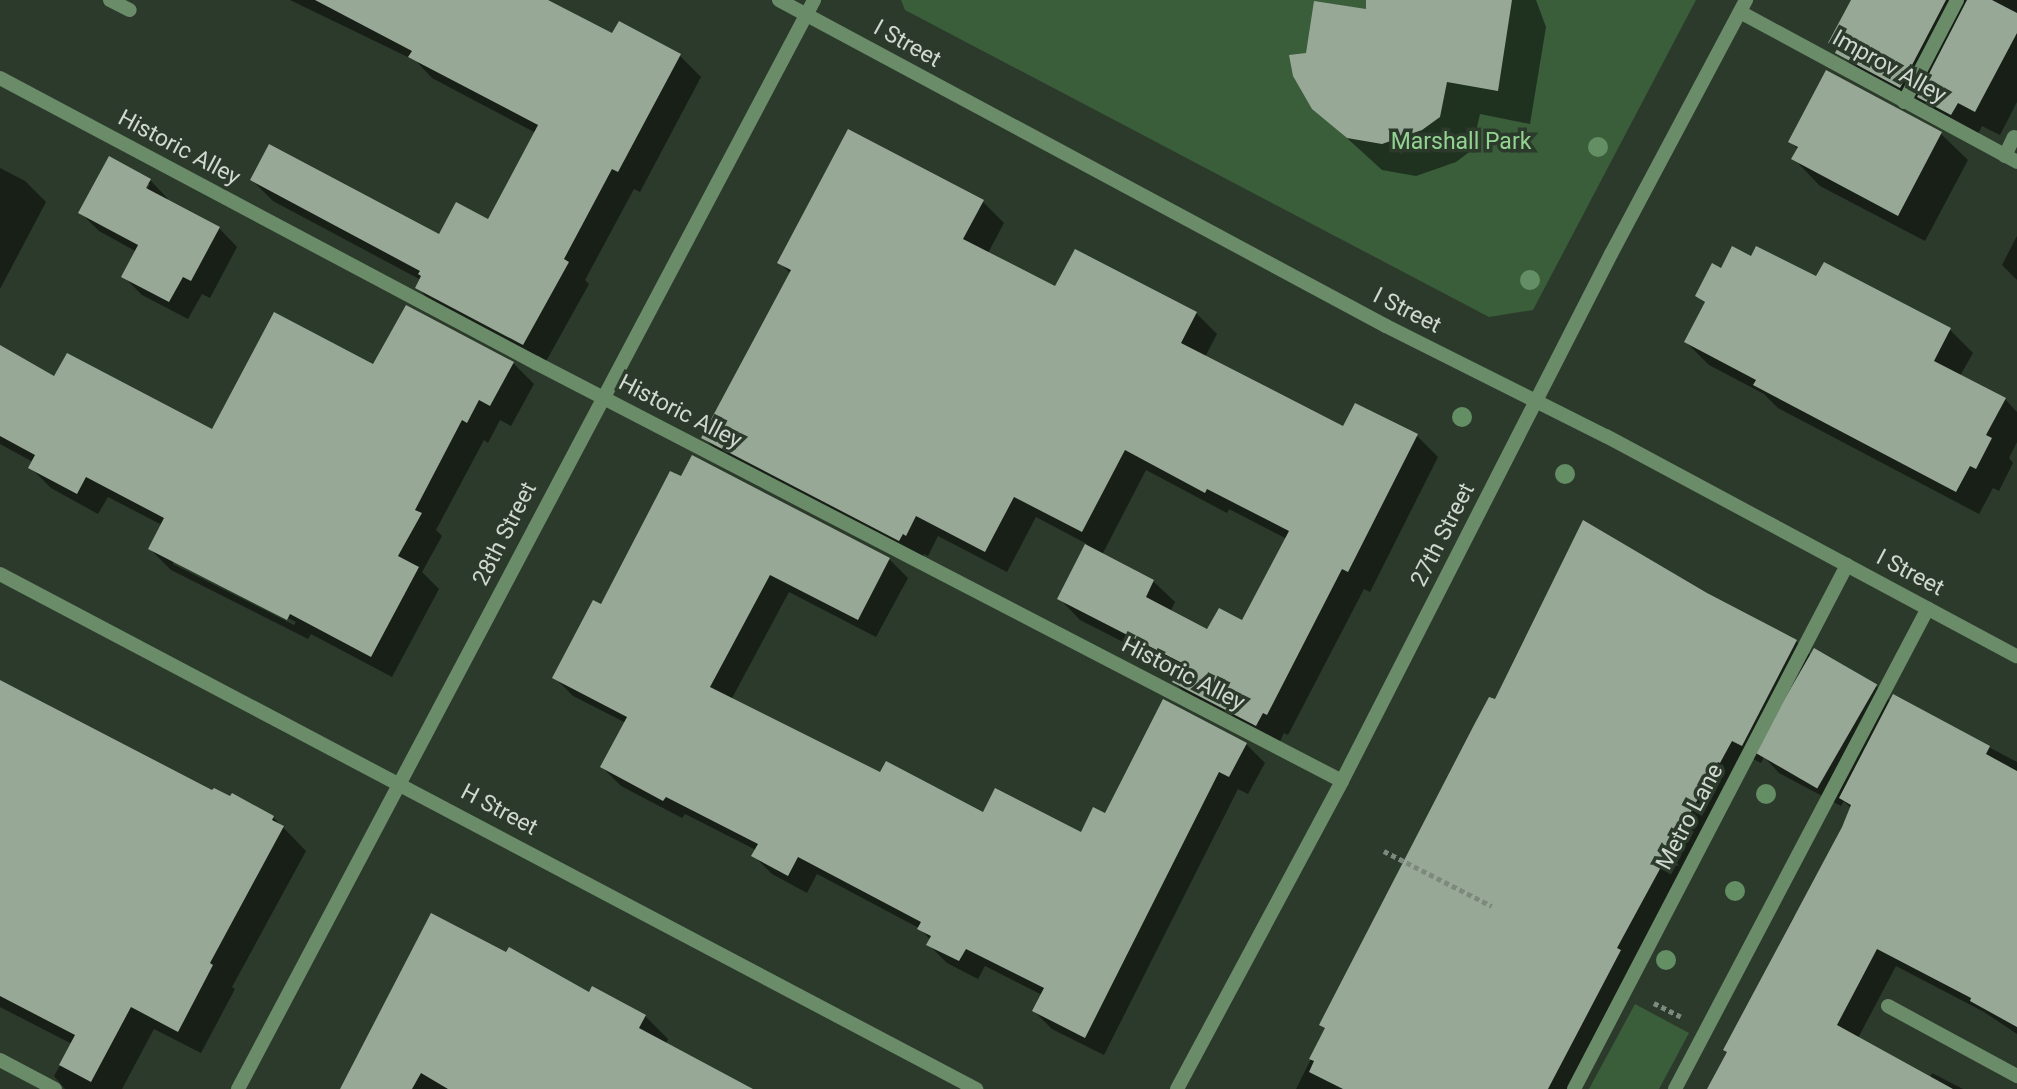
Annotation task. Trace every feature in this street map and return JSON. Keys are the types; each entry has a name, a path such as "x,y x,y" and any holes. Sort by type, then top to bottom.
{"street":[{"path":"110,0 130,10"},
{"name":"I Street","path":"779,0 1386,327 1537,401 2017,656"},
{"name":"28th Street","path":"238,1089 401,784 601,397 814,0"},
{"path":"1904,102 1957,0"},
{"name":"Improv Alley","path":"1743,6 1904,102 2011,159"},
{"name":"27th Street","path":"1177,1089 1342,781 1743,6"},
{"name":"Historic Alley","path":"0,78 601,397 1342,781"},
{"path":"2011,159 2014,137"},
{"name":"Metro Lane","path":"1574,1089 1847,565"},
{"name":"H Street","path":"0,574 976,1089"},
{"path":"1675,1089 1928,608"},
{"path":"1888,1006 2017,1076"},
{"path":"0,1060 55,1089"}],"path":[{"path":"1384,851 1492,906"},
{"path":"1626,988 1706,1030"}],"green space":[{"name":"Marshall Park","path":"901,0 1696,0 1533,310 1489,317 905,10"},
{"path":"1635,1004 1689,1033 1659,1089 1589,1089"}],"building":[{"path":"315,0 548,0 612,33 619,21 681,54 618,172 612,169 564,259 569,262 523,345 415,288 421,276 418,274 420,271 250,180 269,144 439,234 456,202 488,219 538,125 408,57 412,51"},
{"path":"1366,0 1512,0 1498,91 1447,82 1440,117 1422,130 1382,144 1347,138 1312,109 1293,76 1289,55 1306,53 1314,1 1366,9"},
{"path":"1851,0 1946,0 1900,88 1835,53 1838,47 1828,43"},
{"path":"1967,0 1992,0 2017,13 2017,33 1975,112 1958,103 1951,115 1917,97"},
{"path":"1826,70 1942,132 1898,216 1791,159 1798,147 1788,142"},
{"path":"848,129 984,200 963,239 1055,286 1075,249 1197,312 1181,343 1343,426 1355,403 1418,434 1348,572 1342,569 1267,715 1263,713 1256,726 1172,682 1182,663 1057,599 1085,544 1154,580 1146,597 1207,629 1219,608 1242,620 1289,531 1207,489 1205,493 1125,450 1082,532 1014,497 985,552 916,516 906,536 903,534 899,541 701,438 791,270 777,263"},
{"path":"109,156 151,179 146,188 220,227 191,281 183,277 169,302 121,277 138,245 78,213"},
{"path":"1732,246 1751,256 1756,246 1816,276 1824,262 1951,328 1934,361 2006,398 1986,435 1992,438 1976,469 1970,466 1956,492 1753,385 1756,380 1684,342 1705,302 1695,296 1712,263 1721,268"},
{"path":"406,305 514,362 490,406 479,400 467,423 462,420 415,510 422,513 398,556 419,567 371,657 290,614 287,620 148,549 164,518 86,477 77,494 28,468 35,455 0,436 0,345 54,376 67,353 212,429 274,312 373,364"},
{"path":"692,455 890,558 858,620 770,575 710,687 880,772 886,761 983,812 995,788 1081,832 1093,807 1105,813 1163,699 1247,743 1229,777 1219,772 1085,1038 1032,1011 1044,988 966,949 959,961 926,945 931,936 917,929 921,922 798,857 788,876 751,856 758,844 666,797 663,801 600,767 627,717 552,678 593,600 601,604 670,471 681,476"},
{"path":"1583,520 1707,593 1797,640 1742,746 1732,741 1720,763 1718,762 1617,948 1621,950 1548,1089 1343,1089 1309,1072 1314,1061 1309,1059 1325,1028 1319,1025 1489,697 1495,699"},
{"path":"1814,648 1877,685 1817,788 1754,752"},
{"path":"0,680 212,790 214,788 230,796 232,793 274,816 272,820 284,826 210,963 213,965 178,1032 131,1007 91,1082 59,1065 75,1035 0,996"},
{"path":"1893,694 1990,746 1986,754 2017,771 2017,1027 1970,1001 1971,998 1877,949 1837,1025 1953,1089 1707,1089 1727,1052 1723,1050 1842,827 1851,805 1839,798"},
{"path":"431,913 506,952 509,947 589,992 592,986 646,1015 639,1028 753,1089 448,1089 421,1073 412,1089 340,1089"}]}
